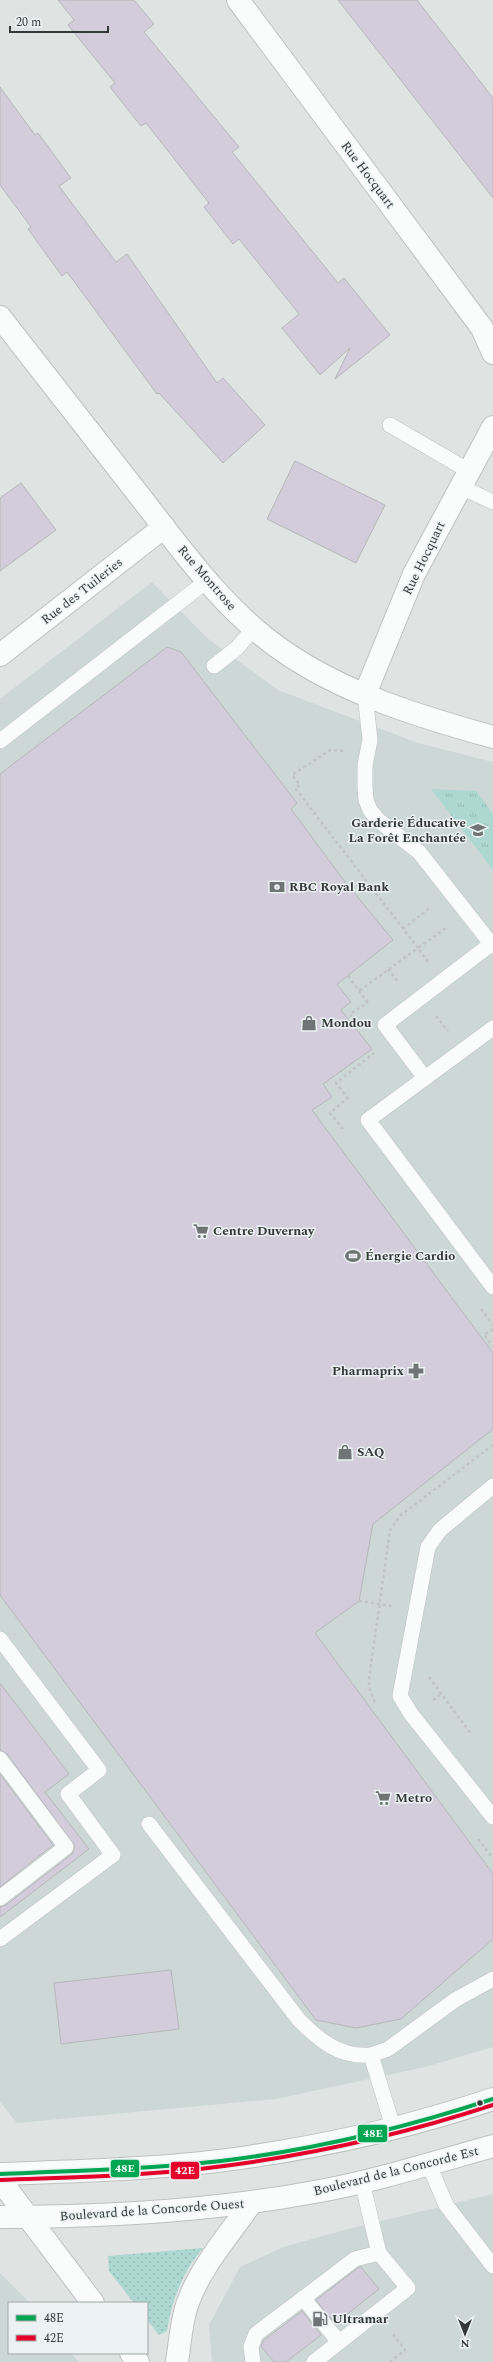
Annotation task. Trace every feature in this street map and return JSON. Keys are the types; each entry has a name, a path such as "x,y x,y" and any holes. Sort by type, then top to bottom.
{"street":[{"name":"Rue Hocquart","path":"238,0 482,328 493,353"},
{"name":"Rue Montrose","path":"0,317 164,527 208,580 254,628 282,651 303,664 365,694 448,725 493,737"},
{"name":"Rue Hocquart","path":"365,694 414,574 476,466 493,427"},
{"name":"Rue des Tuileries","path":"0,655 164,527"},
{"path":"0,2174 118,2168 246,2157 341,2140 493,2099"},
{"name":"Boulevard de la Concorde Est","path":"252,2202 362,2182 429,2165 493,2146"},
{"path":"0,2180 91,2302"},
{"path":"177,2362 186,2307 193,2289 202,2273 252,2202"},
{"name":"Boulevard de la Concorde Ouest","path":"28,2216 124,2214 252,2202"},
{"path":"0,2216 28,2216"},
{"path":"132,2354 138,2362"}],"lane":[{"path":"390,425 476,466 493,502"},
{"path":"0,741 208,580"},
{"path":"214,666 237,648 254,628"},
{"path":"365,694 370,740 365,765 366,800 378,820 419,852 492,945 385,1024 425,1078"},
{"path":"493,1028 368,1120 493,1287"},
{"path":"493,1486 440,1530 428,1547 404,1668 400,1696 493,1817"},
{"path":"0,1639 99,1770 68,1794 113,1855 0,1938"},
{"path":"0,1758 66,1847 0,1898"},
{"path":"149,1824 299,2020 316,2038 343,2051 372,2055 388,2049 455,2000 493,1979"},
{"path":"372,2055 393,2127"},
{"path":"429,2165 446,2204 493,2266"},
{"path":"314,2362 408,2288 379,2253 362,2182"},
{"path":"253,2362 251,2347 256,2334 355,2259 379,2253"},
{"path":"303,2298 339,2342"}],"path":[{"path":"330,750 292,775 300,785 295,788 431,965"},
{"path":"403,929 451,893"},
{"path":"359,991 467,913"},
{"path":"388,969 403,987"},
{"path":"348,976 371,1007"},
{"path":"421,997 463,1050"},
{"path":"364,1034 350,1014 368,1003"},
{"path":"336,1082 374,1053 375,1050"},
{"path":"493,1329 484,1335 493,1346"},
{"path":"359,1601 390,1606"},
{"path":"404,1668 426,1674 471,1734"},
{"path":"390,2362 405,2350 391,2332"}],"shaded area":[{"name":"Centre Duvernay","path":"152,582 207,638 278,690 418,743 493,762 493,2047 425,2067 276,2099 17,2123 0,2102 0,699"},
{"path":"493,2194 493,2362 212,2362 209,2325 240,2267 283,2247 348,2229"},
{"path":"0,2273 29,2302 8,2302 8,2354 72,2354 79,2362 0,2362"}],"green space":[{"path":"431,789 476,791 493,814 493,870"},
{"path":"203,2248 189,2267 179,2287 169,2319 167,2331 159,2335 148,2321 148,2302 133,2302 109,2271 108,2256"}],"building":[{"path":"58,0 134,0 154,24 144,32 239,147 232,152 338,283 344,278 390,335 335,379 350,348 320,375 282,328 299,314 239,239 233,244 204,207 209,203 146,123 141,126 110,87 115,83 68,25 74,20"},
{"path":"338,0 417,0 493,98 493,198"},
{"path":"0,87 35,135 38,133 71,178 59,186 116,262 127,254 217,383 223,378 265,425 223,463 159,393 157,394 67,272 62,276 28,229 31,227 0,185"},
{"path":"295,461 385,505 356,563 267,519"},
{"path":"21,483 56,530 0,571 0,498"},
{"name":"Centre Duvernay","path":"167,647 181,652 297,803 291,809 342,878 393,940 337,984 351,1002 341,1010 372,1049 323,1084 332,1097 312,1110 493,1353 493,1429 373,1524 359,1601 315,1633 493,1874 493,1939 401,2019 356,2028 316,2020 0,1595 0,774"},
{"path":"0,1683 69,1774 45,1792 89,1849 0,1917 0,1907 6,1905 72,1854 75,1846 7,1754 0,1750"},
{"path":"0,1774 53,1845 0,1887"},
{"path":"171,1970 179,2029 61,2044 54,1983"},
{"path":"361,2267 379,2289 335,2324 316,2300"},
{"path":"302,2311 321,2335 286,2362 274,2362 261,2346 263,2341"}],"transit line":[{"name":"48E","path":"0,2174 166,2166 221,2161 290,2151 359,2137 460,2110 493,2099"},
{"name":"42E","path":"0,2180 140,2174 224,2166 258,2161 360,2142 427,2125 493,2105"}],"place":[{"name":"Garderie Éducative La Forêt Enchantée","path":"478,830"},
{"name":"RBC Royal Bank","path":"277,887"},
{"name":"Mondou","path":"309,1023"},
{"name":"Centre Duvernay","path":"201,1231"},
{"name":"Énergie Cardio","path":"353,1256"},
{"name":"Pharmaprix","path":"416,1371"},
{"name":"SAQ","path":"345,1452"},
{"name":"Metro","path":"383,1798"},
{"name":"Ultramar","path":"320,2319"}]}
